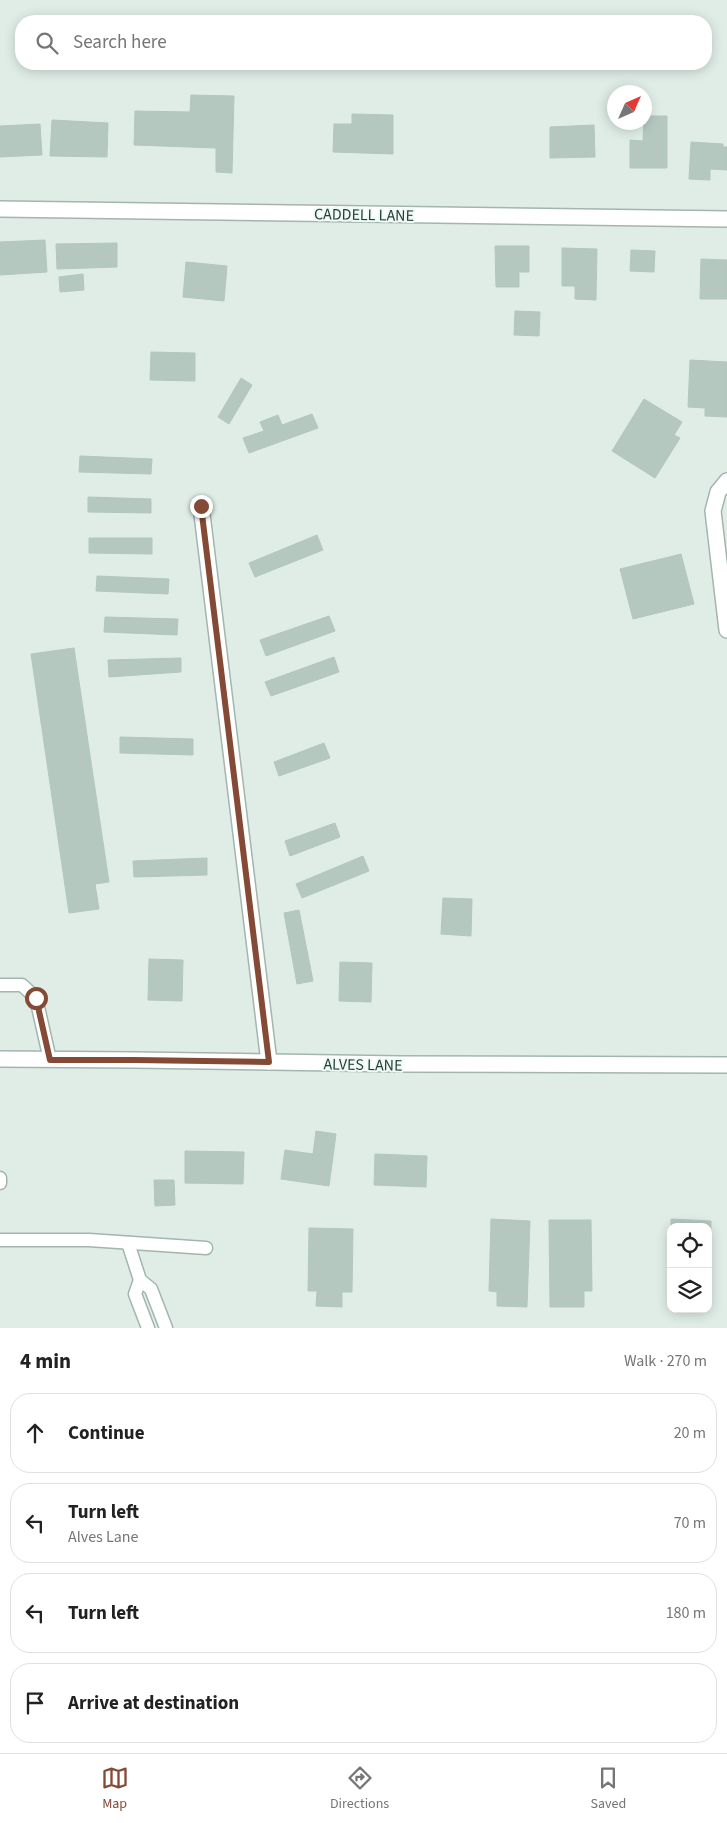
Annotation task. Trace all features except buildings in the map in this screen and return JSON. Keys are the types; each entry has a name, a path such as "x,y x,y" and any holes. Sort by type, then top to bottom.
{"street":[{"name":"CADDELL LANE","path":"0,209 727,219"},
{"path":"727,481 718,492 712,511 727,630"},
{"path":"201,506 269,1062"},
{"name":"ALVES LANE","path":"0,1059 401,1064 727,1065"}],"lane":[{"path":"0,985 22,986 36,998 50,1060"},
{"path":"0,1178 0,1183"},
{"path":"0,1240 89,1240 206,1248"},
{"path":"128,1243 140,1280 151,1289 166,1328"},
{"path":"140,1280 136,1294 148,1328"}],"route":[{"path":"36,998 50,1060 269,1062 201,506"}]}
